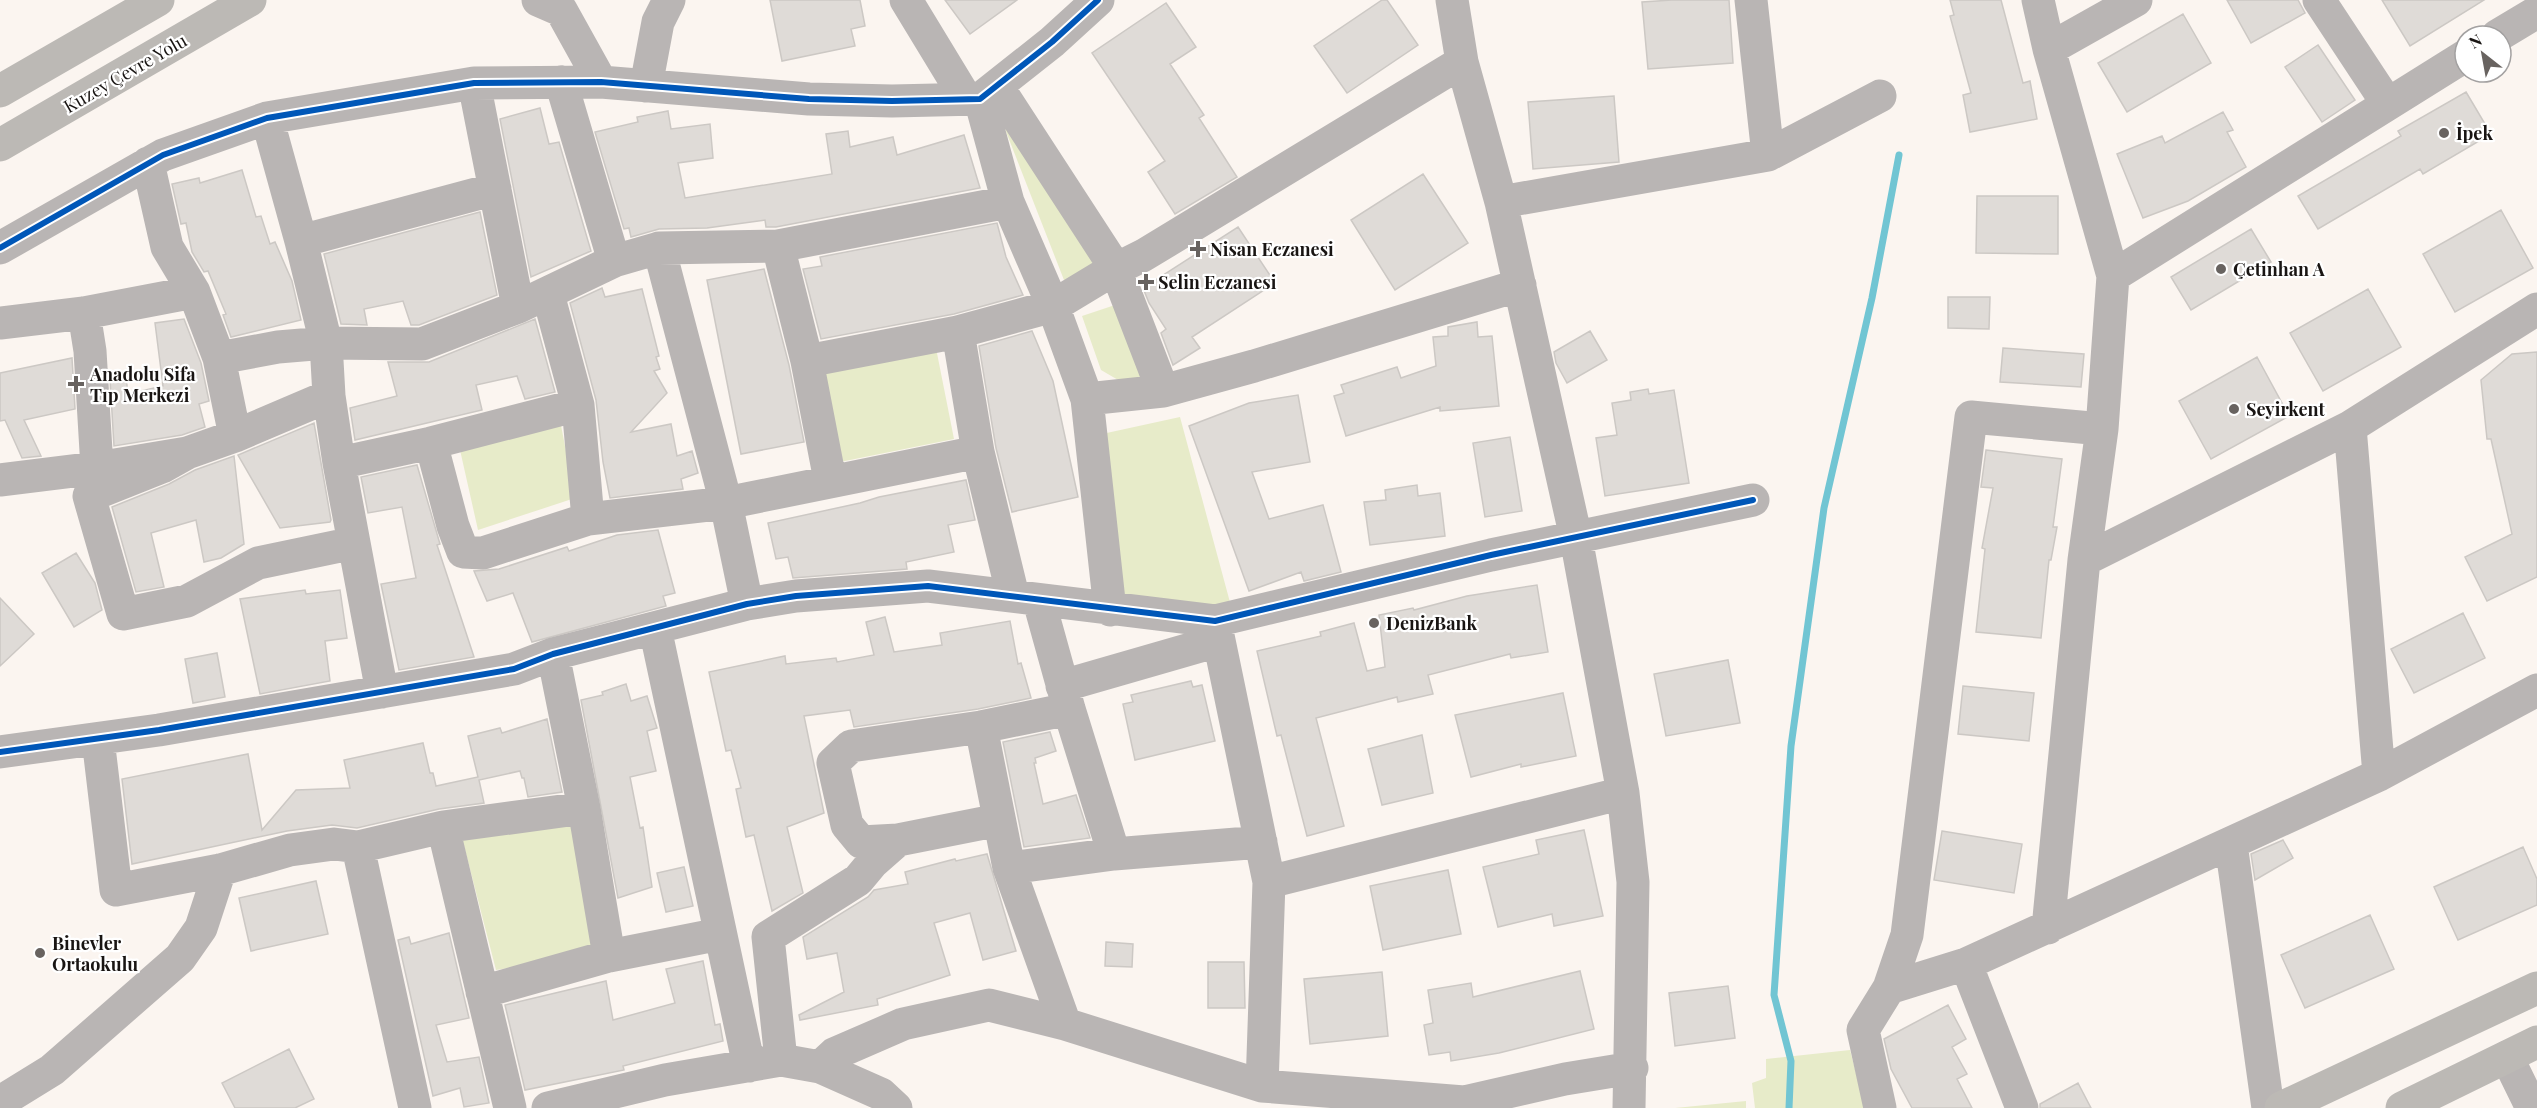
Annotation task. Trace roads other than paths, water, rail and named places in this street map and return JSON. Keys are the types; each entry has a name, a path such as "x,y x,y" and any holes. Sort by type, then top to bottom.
{"main road":[{"path":"0,91 158,0"},
{"name":"Kuzey Çevre Yolu","path":"0,145 250,0"},
{"path":"2281,1108 2537,988"},
{"path":"2402,1108 2537,1042"}],"street":[{"path":"538,0 561,10 601,82"},
{"path":"646,86 657,22 669,0"},
{"path":"906,0 1116,269 1163,391"},
{"path":"0,248 163,155 267,118 474,83 601,82 809,99 892,101 981,94 1052,42 1098,0"},
{"path":"1452,0 1462,62 1501,202 1576,538 1623,793 1634,882 1632,1068 1629,1108"},
{"path":"1751,0 1768,155"},
{"path":"2038,0 2049,49 2114,276 2102,429 2084,560 2048,928"},
{"path":"2049,49 2136,0"},
{"path":"2319,0 2387,103"},
{"path":"2513,26 2537,12"},
{"path":"807,361 958,332 1053,306 1144,255 1462,62"},
{"path":"2114,276 2453,63"},
{"path":"561,82 614,261"},
{"path":"474,83 518,307"},
{"path":"981,94 1008,202 1053,306 1087,399 1110,610"},
{"path":"1501,202 1768,155 1880,96"},
{"path":"267,118 326,343 329,396 339,464 382,692"},
{"path":"148,163 167,246 194,292 219,358 235,436"},
{"path":"301,241 495,189"},
{"path":"219,358 278,347 326,343 422,344 518,307 614,261 659,248 778,246 1008,202"},
{"path":"778,246 807,361 830,480"},
{"path":"659,248 726,503 747,604"},
{"path":"1087,399 1163,391 1254,366 1520,285"},
{"path":"0,323 84,313 194,292"},
{"path":"548,294 578,405 588,519"},
{"path":"2084,560 2350,427 2537,309"},
{"path":"84,313 90,351 97,468"},
{"path":"958,332 978,452 1026,598 1065,698 1114,854"},
{"path":"0,480 97,468 187,453 235,436 329,396"},
{"path":"339,464 578,405"},
{"path":"1880,1108 1863,1030 1889,988 1907,935 1971,417 2102,429"},
{"path":"2350,427 2379,775"},
{"path":"431,443 453,526 463,552 483,553 588,519 726,503 830,480 978,452"},
{"path":"187,453 162,468 89,496 123,614 187,602 258,563 354,543"},
{"path":"999,820 898,840 861,842 847,825 833,763 851,746 981,728 1065,698 1216,631 1576,538 1753,500"},
{"path":"0,752 98,740 514,669 554,654 654,628 747,604 796,596 928,586 1110,610 1216,631"},
{"path":"654,628 749,1066"},
{"path":"1216,631 1269,882 1262,1086"},
{"path":"554,654 584,808 609,956"},
{"path":"1889,988 1966,964 2231,844 2379,775 2537,690"},
{"path":"981,728 1009,868 1065,1024"},
{"path":"98,740 116,890 220,870 290,850 334,844 358,847 443,827 584,808"},
{"path":"1269,882 1623,793"},
{"path":"443,827 510,1108"},
{"path":"781,1060 768,937 858,880 873,862 898,840"},
{"path":"1009,868 1114,854 1261,842"},
{"path":"2231,844 2268,1108"},
{"path":"358,847 415,1108"},
{"path":"0,1102 52,1070 180,958 201,928 220,870"},
{"path":"482,992 609,956 720,934"},
{"path":"1966,964 2022,1108"},
{"path":"820,1067 834,1054 903,1024 989,1005 1065,1024 1262,1086 1464,1102 1565,1079 1632,1068"},
{"path":"2507,1057 2532,1108"},
{"path":"548,1108 665,1080 781,1060 820,1067 881,1094 896,1108"}],"waterway":[{"path":"1789,1108 1791,1061 1774,995 1791,746 1824,508 1872,298 1899,155"}],"place":[{"name":"İpek","path":"2444,133"},
{"name":"Nisan Eczanesi","path":"1198,249"},
{"name":"Çetinhan A","path":"2221,269"},
{"name":"Selin Eczanesi","path":"1146,282"},
{"name":"Anadolu Sifa Tıp Merkezi","path":"76,384"},
{"name":"Seyirkent","path":"2234,409"},
{"name":"DenizBank","path":"1374,623"},
{"name":"Binevler Ortaokulu","path":"40,953"}]}
